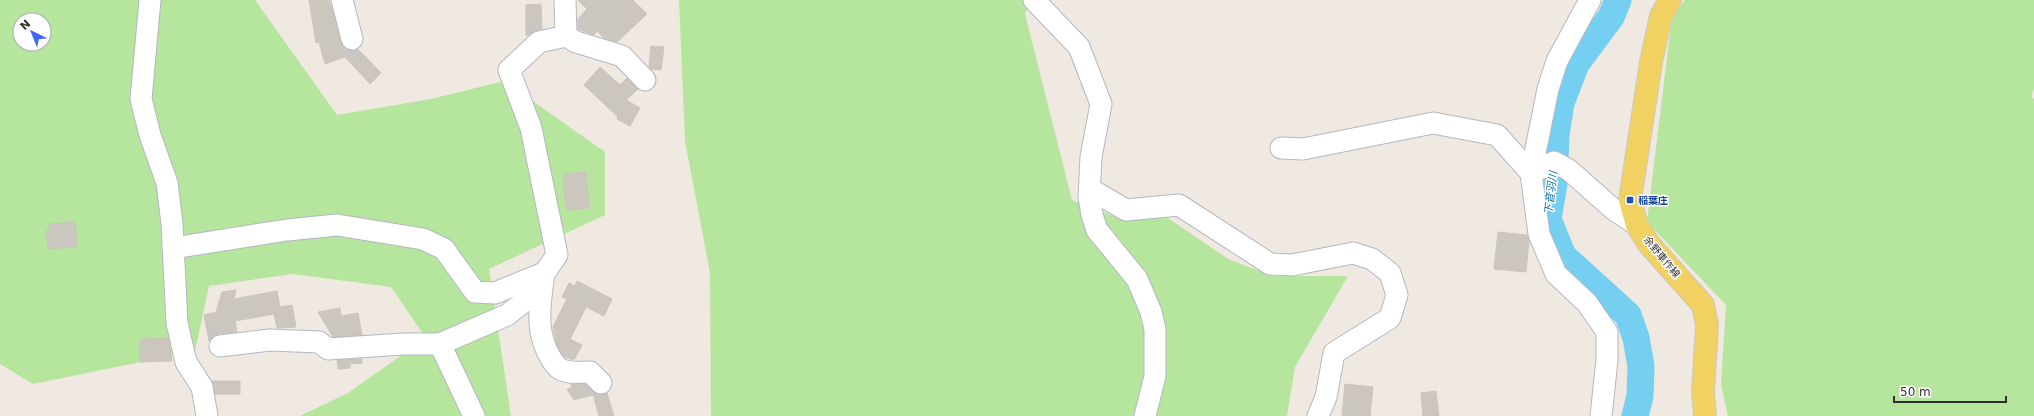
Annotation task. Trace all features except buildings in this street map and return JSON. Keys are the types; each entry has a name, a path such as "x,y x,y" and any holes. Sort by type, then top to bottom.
{"main road":[{"name":"余野車作線","path":"1670,0 1661,16 1651,62 1630,200 1637,225 1648,243 1703,305 1707,325 1703,392 1705,416"}],"street":[{"path":"150,0 142,99 150,135 167,183 173,248 177,323 186,362 202,387 207,416"},
{"path":"342,0 352,39"},
{"path":"565,0 566,36"},
{"path":"1034,0 1078,47 1101,104 1091,157 1090,189 1092,216 1097,230 1137,279 1154,323 1155,376 1146,416"},
{"path":"1590,0 1557,61 1548,89 1531,173 1539,234 1556,274 1587,302 1606,332 1607,360 1601,416"},
{"path":"220,346 270,340 319,342 328,349 404,344 440,344 507,315 525,301 557,255 531,128 509,70 539,42 566,36 576,42 622,56 645,80"},
{"path":"1281,148 1303,149 1433,123 1497,135 1531,173"},
{"path":"1531,173 1554,162 1569,170 1613,209 1637,225"},
{"path":"1090,189 1126,210 1179,205 1270,264 1292,265 1353,254 1372,259 1390,273 1397,295 1390,318 1334,353 1326,397 1318,416"},
{"path":"173,248 288,230 337,225 423,239 444,250 475,292 495,293 544,273"},
{"path":"544,273 540,306 540,331 547,352 558,369 569,372 590,372 601,383"},
{"path":"440,344 474,416"}],"green space":[{"path":"0,0 255,0 337,115 431,99 504,81 605,152 605,215 489,269 511,416 300,416 348,393 426,338 391,287 293,274 209,286 195,351 33,384 0,364"},
{"path":"679,0 1030,0 1025,14 1072,200 1121,219 1165,216 1228,259 1273,276 1348,276 1295,367 1287,416 711,416 710,273 685,141"},
{"path":"1685,0 2034,0 2034,88 2031,97 2034,99 2034,416 1728,416 1721,385 1726,305 1647,222 1672,16"}],"waterway":[{"name":"下音羽川","path":"1618,0 1611,17 1576,64 1561,103 1556,135 1554,184 1548,219 1563,256 1628,315 1636,338 1641,366 1640,396 1635,416"}],"place":[{"name":"稲葉庄","path":"1630,200"}]}
